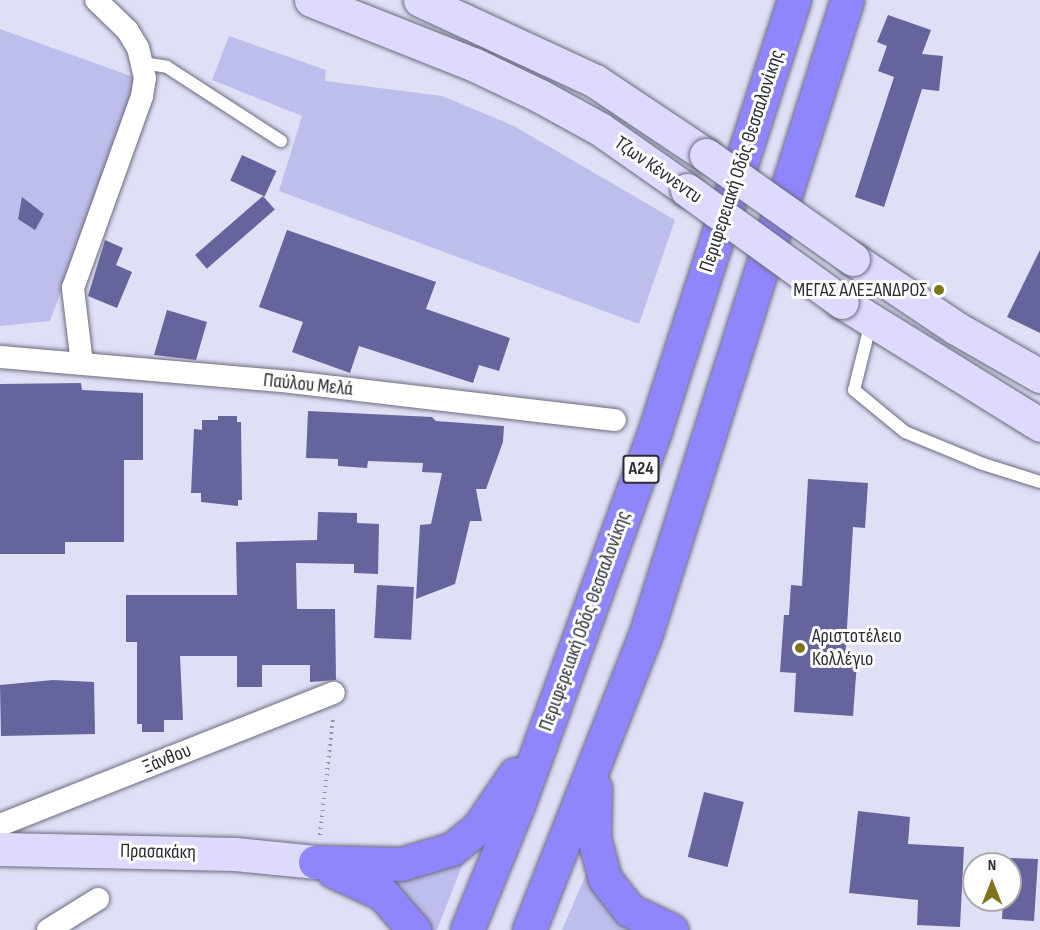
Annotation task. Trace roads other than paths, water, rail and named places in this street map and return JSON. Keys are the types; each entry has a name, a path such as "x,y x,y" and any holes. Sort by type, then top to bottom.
{"highway":[{"name":"Περιφερειακή Οδός Θεσσαλονίκης","path":"467,930 544,732 656,427 794,0"},
{"path":"529,930 603,746 670,560 847,0"},
{"path":"831,51 855,0"},
{"path":"315,862 401,864 452,849 479,827 544,732"},
{"path":"603,746 594,796 594,838 599,864 614,893 629,910 671,930"},
{"path":"315,862 378,890 397,907 414,930"}],"main road":[{"name":"Τζων Κέννεντυ","path":"311,0 463,60 540,96 600,129 842,302 1040,425"},
{"name":"Τζων Κέννεντυ","path":"420,0 595,81 956,328 1040,376"},
{"name":"Πρασακάκη","path":"0,849 225,854 315,862"}],"street":[{"path":"82,363 73,288 142,96 142,63 127,30 96,0"},
{"name":"Παύλου Μελά","path":"0,357 291,382 615,420"},
{"name":"Ξάνθου","path":"0,825 334,693"},
{"path":"48,930 99,899"}],"lane":[{"path":"142,63 167,67 281,141"},
{"path":"871,321 854,390 905,432 983,464 1040,482"}],"place":[{"name":"ΜΕΓΑΣ ΑΛΕΞΑΝΔΡΟΣ","path":"939,290"},
{"name":"Αριστοτέλειο Κολλέγιο","path":"800,648"}]}
